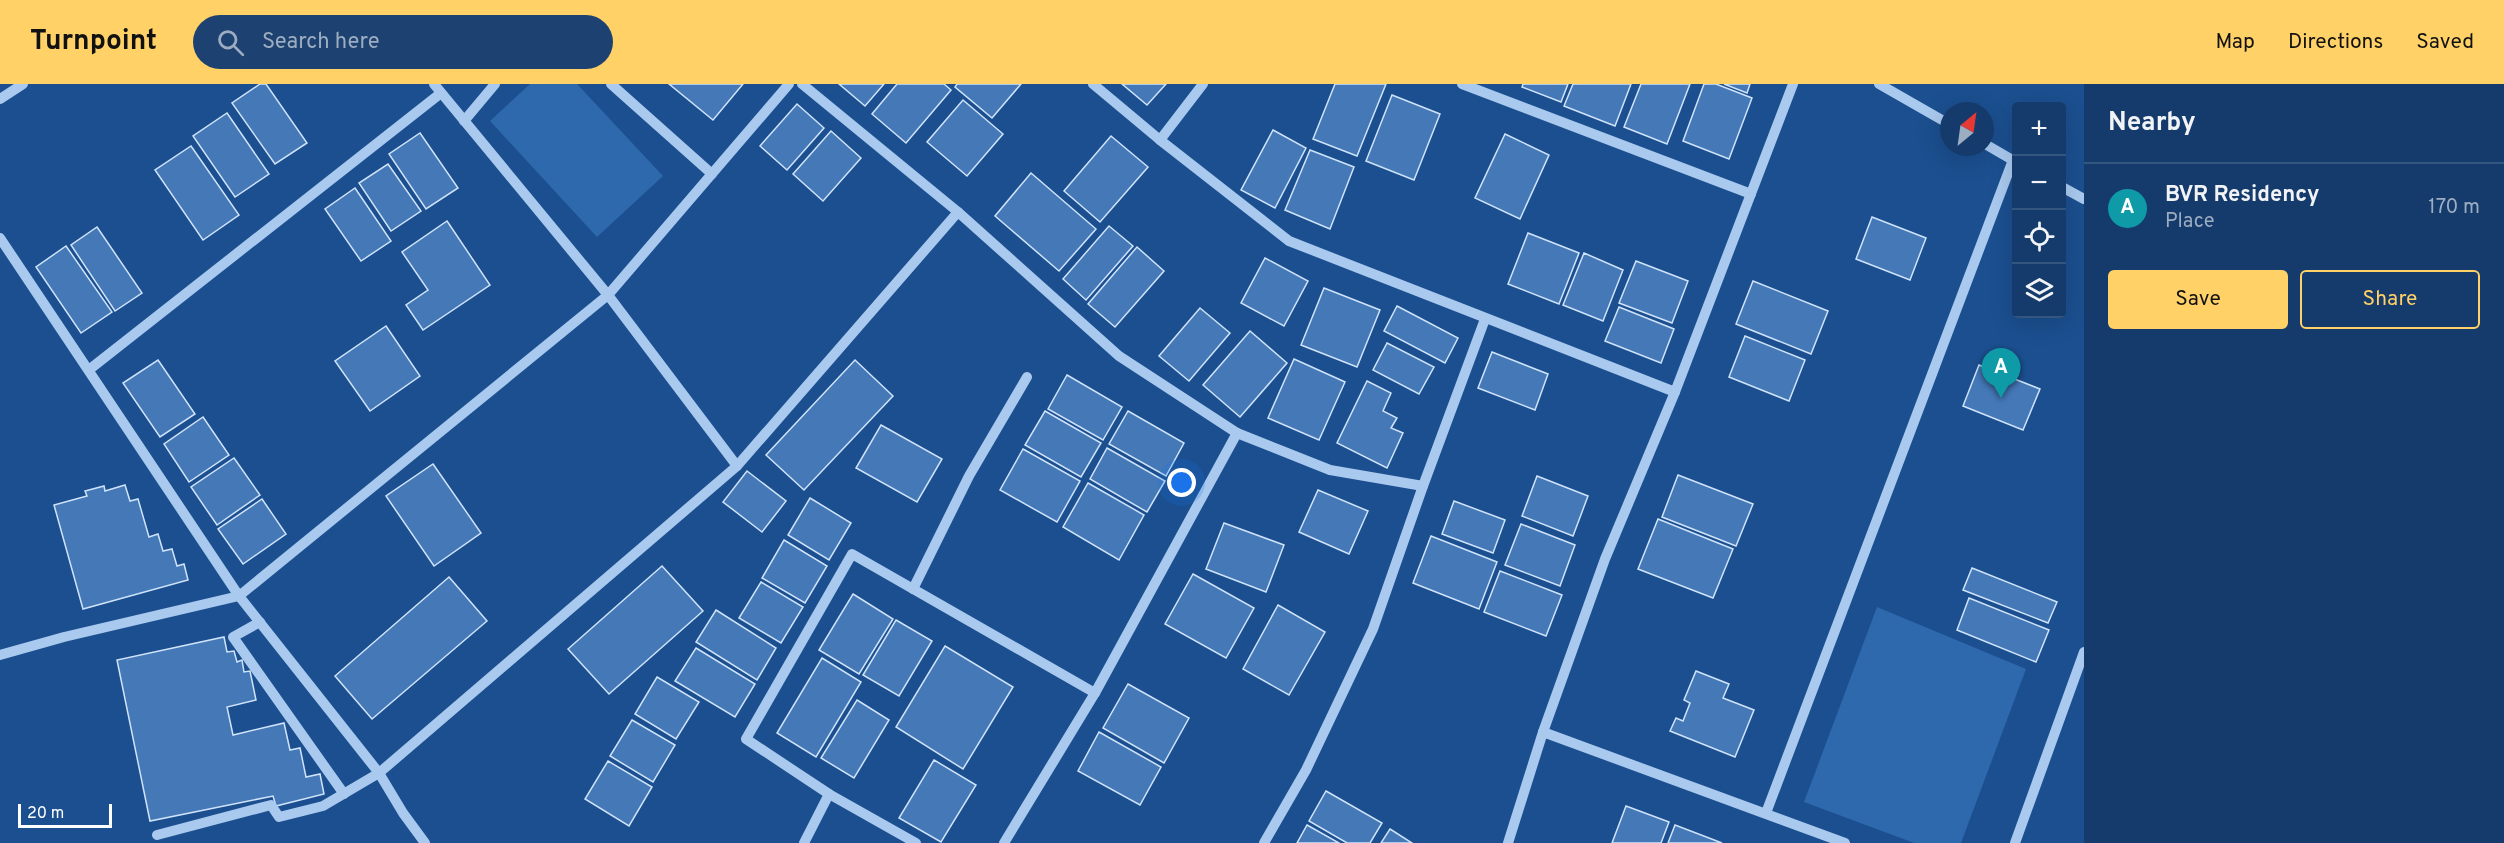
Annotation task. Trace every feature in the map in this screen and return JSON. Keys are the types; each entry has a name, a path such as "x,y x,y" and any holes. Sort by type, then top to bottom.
{"street":[{"path":"0,99 23,84"},
{"path":"464,121 495,84"},
{"path":"611,84 712,174"},
{"path":"0,655 64,637 239,596 608,295 789,84"},
{"path":"802,84 958,212 1119,356 1237,433 1330,470 1423,486"},
{"path":"1093,84 1289,242 1675,392"},
{"path":"1160,140 1203,84"},
{"path":"1462,84 1751,194"},
{"path":"1508,843 1543,732 1605,559 1675,392 1792,84"},
{"path":"1879,84 1940,119"},
{"path":"90,369 437,88 608,295 737,466"},
{"path":"1994,149 2012,159"},
{"path":"1766,813 2012,169"},
{"path":"2066,190 2084,199"},
{"path":"158,835 271,805 279,817 323,806 380,773 737,466 958,212"},
{"path":"0,238 90,369 239,596 380,773 403,813 424,843"},
{"path":"1264,843 1306,770 1373,629 1485,319"},
{"path":"913,589 969,476 1027,376"},
{"path":"1004,843 1095,693 1237,433"},
{"path":"916,843 829,794 746,739 852,554 1095,693"},
{"path":"260,622 233,637 344,794"},
{"path":"2015,843 2084,652"},
{"path":"1543,732 1845,843"},
{"path":"804,843 829,794"}],"shaded area":[{"path":"530,84 577,84 663,176 597,237 490,121"},
{"path":"1877,607 2026,669 1961,843 1914,843 1804,802"}],"building":[{"path":"260,84 266,84 307,143 275,164 232,103"},
{"path":"669,84 743,84 713,120"},
{"path":"839,84 884,84 865,106"},
{"path":"897,84 944,84 951,90 906,143 872,114"},
{"path":"957,84 1021,84 992,118 955,87"},
{"path":"1122,84 1166,84 1147,105"},
{"path":"1335,84 1386,84 1357,156 1313,139"},
{"path":"1523,84 1568,84 1561,102 1522,87"},
{"path":"1573,84 1631,84 1615,126 1564,106"},
{"path":"1641,84 1690,84 1667,144 1624,127"},
{"path":"1704,84 1716,84 1752,98 1729,159 1683,141"},
{"path":"1724,84 1750,84 1747,93"},
{"path":"1392,95 1440,114 1414,180 1366,161"},
{"path":"963,100 1003,134 967,176 927,142"},
{"path":"797,104 824,128 787,170 760,146"},
{"path":"227,113 269,174 235,197 193,136"},
{"path":"1273,130 1306,148 1275,208 1241,190"},
{"path":"831,131 861,158 823,201 793,174"},
{"path":"420,133 458,188 426,209 389,154"},
{"path":"1505,134 1549,155 1520,219 1475,198"},
{"path":"1111,136 1148,167 1100,222 1064,191"},
{"path":"191,146 239,215 203,240 155,170"},
{"path":"1310,150 1354,167 1330,229 1285,210"},
{"path":"388,164 421,211 391,231 359,183"},
{"path":"1031,173 1096,229 1059,271 995,216"},
{"path":"355,188 391,241 361,261 325,209"},
{"path":"1872,217 1926,238 1910,280 1856,259"},
{"path":"447,221 490,285 423,330 406,305 428,290 402,252"},
{"path":"1109,226 1133,246 1086,300 1063,279"},
{"path":"97,227 142,293 115,311 71,245"},
{"path":"1528,233 1579,253 1559,304 1508,284"},
{"path":"66,246 112,312 81,333 36,267"},
{"path":"1137,247 1164,271 1115,327 1088,304"},
{"path":"1584,253 1623,270 1603,321 1563,305"},
{"path":"1265,258 1308,281 1284,326 1241,303"},
{"path":"1636,261 1688,281 1672,323 1619,303"},
{"path":"1753,281 1828,311 1811,354 1736,324"},
{"path":"1324,288 1380,310 1357,367 1301,345"},
{"path":"1397,306 1458,338 1445,363 1384,331"},
{"path":"1619,307 1674,329 1661,363 1605,341"},
{"path":"1200,308 1230,333 1189,381 1159,356"},
{"path":"386,326 420,376 370,411 335,361"},
{"path":"1250,331 1287,363 1240,417 1203,385"},
{"path":"1745,336 1805,360 1789,401 1729,377"},
{"path":"1387,343 1434,367 1419,394 1373,370"},
{"path":"1492,352 1548,374 1535,410 1478,388"},
{"path":"1294,359 1345,382 1319,440 1268,418"},
{"path":"158,360 195,414 160,437 123,383"},
{"path":"855,360 893,396 804,490 766,455"},
{"path":"1979,365 2040,389 2023,430 1963,406"},
{"path":"1067,375 1122,407 1103,440 1048,409"},
{"path":"1367,381 1391,393 1383,411 1397,418 1391,428 1403,433 1387,468 1337,443"},
{"path":"1045,411 1101,443 1081,477 1025,445"},
{"path":"1128,411 1184,443 1166,476 1109,444"},
{"path":"203,417 229,455 189,482 164,444"},
{"path":"881,425 942,459 917,502 856,468"},
{"path":"1107,448 1165,481 1147,512 1090,479"},
{"path":"1023,449 1080,481 1057,522 1000,490"},
{"path":"234,458 260,495 217,525 191,487"},
{"path":"433,464 481,533 434,566 386,496"},
{"path":"747,471 786,501 762,532 723,502"},
{"path":"1678,475 1753,504 1736,546 1662,517"},
{"path":"1537,476 1588,496 1573,536 1522,516"},
{"path":"1088,483 1144,515 1119,560 1063,527"},
{"path":"125,485 130,501 138,499 149,537 158,534 163,551 172,549 177,566 184,564 188,580 83,609 54,505 87,496 85,491 104,486 105,491"},
{"path":"1318,490 1368,511 1349,554 1299,532"},
{"path":"810,498 851,523 829,560 788,535"},
{"path":"262,499 286,534 243,564 218,529"},
{"path":"1454,501 1505,520 1493,553 1442,534"},
{"path":"1658,519 1733,549 1713,598 1638,569"},
{"path":"1224,523 1284,545 1266,592 1206,569"},
{"path":"1521,524 1575,545 1560,586 1505,565"},
{"path":"1431,536 1497,562 1479,609 1413,583"},
{"path":"784,540 827,566 805,603 762,578"},
{"path":"662,566 703,611 609,694 568,649"},
{"path":"1972,568 2057,602 2048,623 1963,590"},
{"path":"1500,571 1562,595 1546,636 1484,612"},
{"path":"1193,574 1254,608 1226,658 1165,624"},
{"path":"449,577 487,621 372,719 335,676"},
{"path":"761,582 803,607 781,643 739,618"},
{"path":"853,594 893,619 859,674 819,650"},
{"path":"1969,598 2049,630 2036,662 1957,630"},
{"path":"1278,605 1325,632 1289,695 1243,669"},
{"path":"716,610 776,648 757,680 696,642"},
{"path":"896,620 932,641 899,696 863,675"},
{"path":"224,637 227,652 234,651 237,662 242,660 244,672 250,671 256,700 227,707 233,735 284,723 290,750 300,748 306,777 320,774 324,794 276,806 273,796 150,821 117,660"},
{"path":"945,646 1013,687 963,769 896,727"},
{"path":"696,648 755,684 735,717 675,681"},
{"path":"822,658 861,682 816,757 777,733"},
{"path":"1696,671 1729,684 1723,698 1754,710 1735,757 1670,731 1676,718 1683,721 1690,703 1684,700"},
{"path":"657,677 699,702 676,739 635,714"},
{"path":"1128,684 1189,718 1164,763 1103,728"},
{"path":"857,700 889,720 854,778 821,758"},
{"path":"632,720 675,745 653,782 610,756"},
{"path":"1099,732 1161,767 1140,805 1078,771"},
{"path":"934,760 976,785 941,842 899,818"},
{"path":"608,761 652,787 629,826 585,799"},
{"path":"1326,791 1382,823 1370,843 1347,843 1309,821"},
{"path":"1626,806 1669,822 1661,843 1612,843"},
{"path":"1307,825 1339,843 1297,843"},
{"path":"1675,825 1722,843 1668,843"},
{"path":"1390,829 1412,843 1381,843"}],"place":[{"name":"BVR Residency","path":"2001,398"}]}
